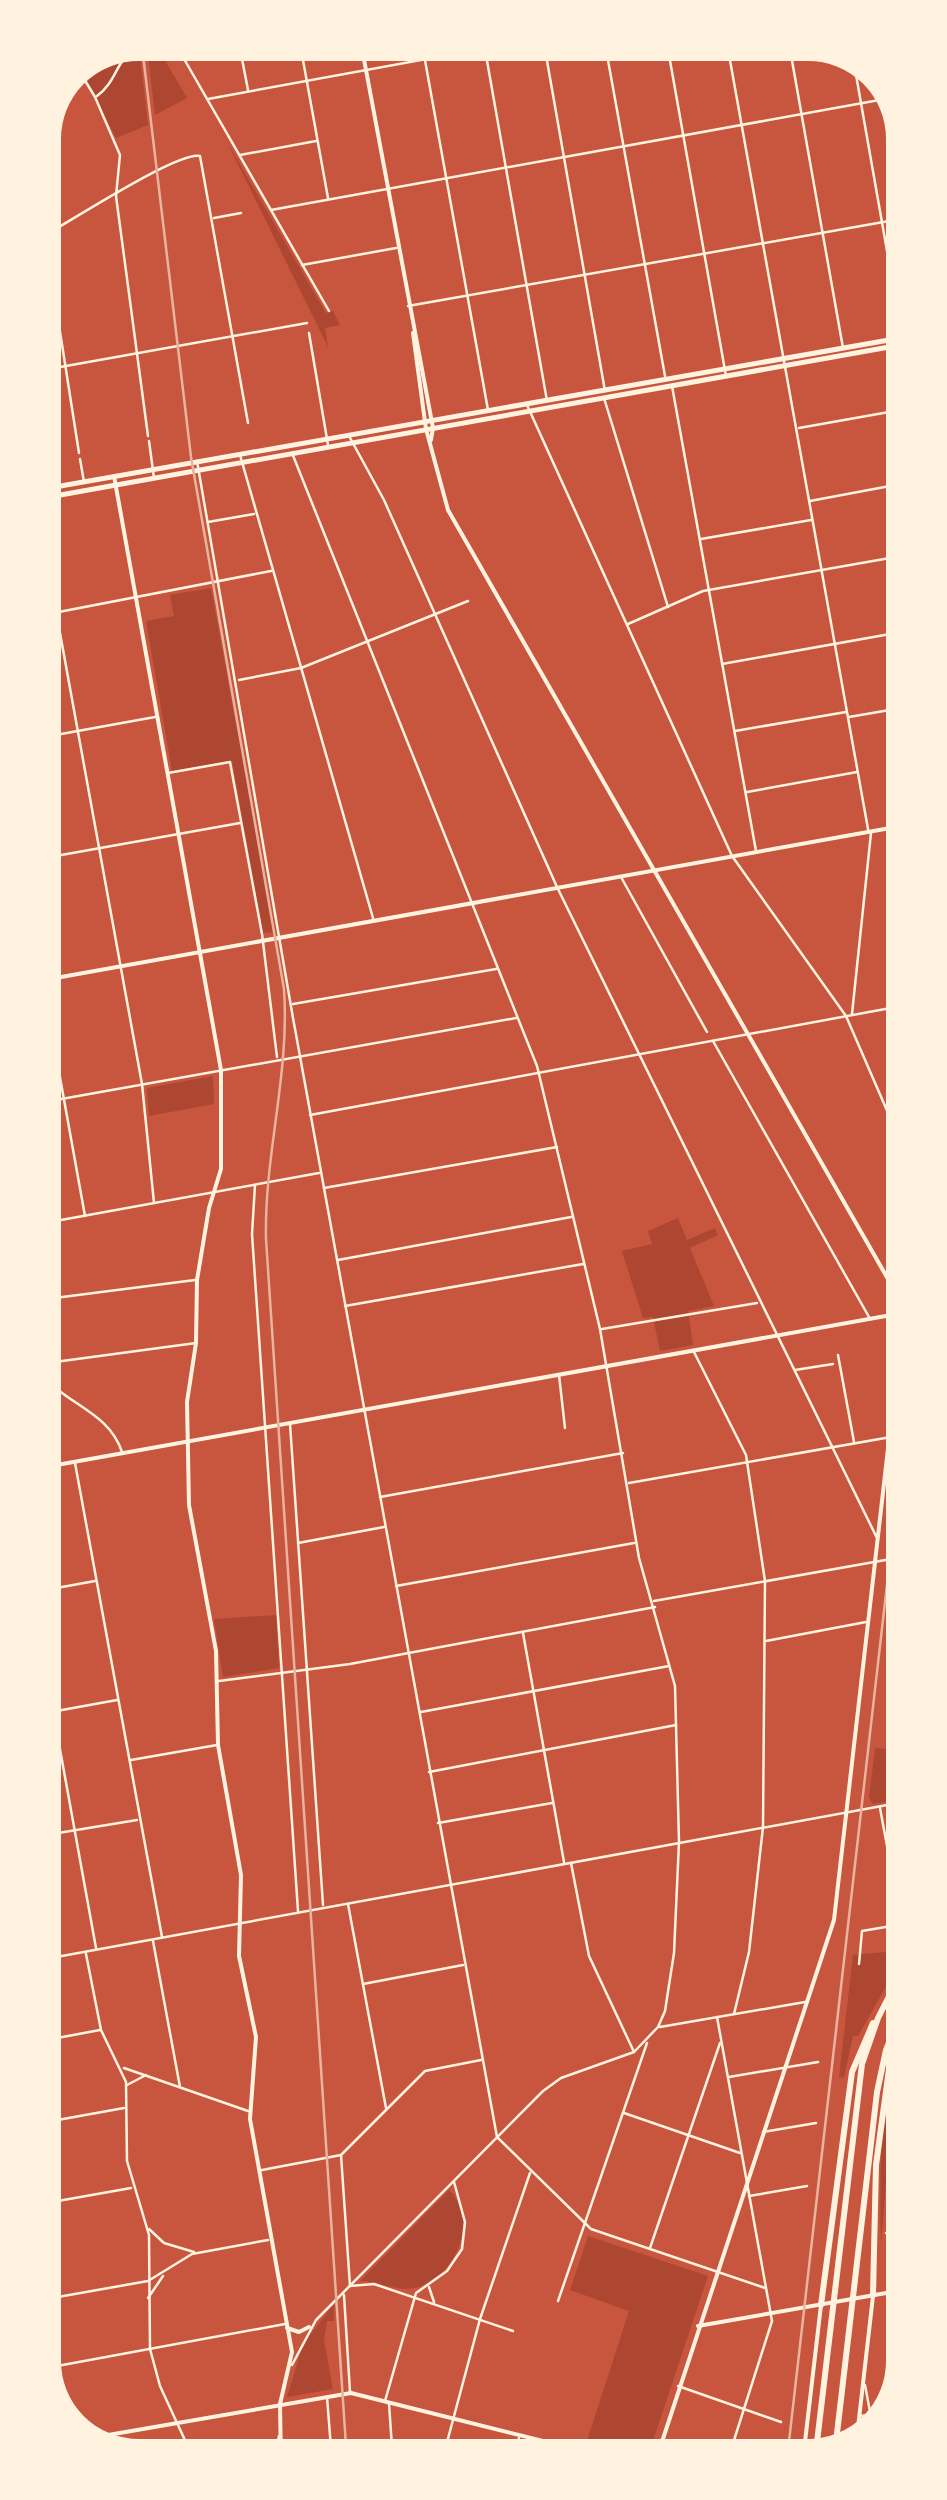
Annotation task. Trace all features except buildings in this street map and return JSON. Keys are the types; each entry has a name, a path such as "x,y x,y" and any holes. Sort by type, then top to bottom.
{"highway":[{"path":"817,2444 860,2080 878,2018 892,1990"},
{"path":"824,2304 852,2072 867,2030 878,2018"},
{"path":"836,2440 877,2092 892,2039"},
{"path":"871,2296 881,2104 892,2050"}],"main road":[{"path":"363,56 431,440 448,510 892,1288"},
{"path":"605,394 666,380 892,343"},
{"path":"55,496 527,407 672,386 725,372"},
{"path":"55,487 327,438 429,425"},
{"path":"114,476 220,1070 221,1169 197,1280 196,1343 187,1402 191,1520 219,1681 218,1745 241,1875 239,1956 256,2037 250,2111 292,2365 280,2404 280,2445"},
{"path":"55,978 892,828"},
{"path":"55,1465 892,1314"},
{"path":"660,2445 834,1920 892,1408"},
{"path":"698,2326 892,2292"},
{"path":"858,2429 871,2296"},
{"path":"804,2445 824,2304"},
{"path":"287,2326 299,2332 310,2328"},
{"path":"101,2436 350,2393 559,2445"}],"street":[{"path":"485,55 547,404"},
{"path":"546,55 608,412 668,607"},
{"path":"607,55 756,852"},
{"path":"669,55 725,372"},
{"path":"729,55 870,832 852,1014"},
{"path":"791,55 844,352"},
{"path":"183,56 329,311"},
{"path":"241,56 248,92"},
{"path":"302,56 328,200"},
{"path":"208,100 439,56"},
{"path":"96,97 108,87 125,57"},
{"path":"425,58 488,414"},
{"path":"855,70 892,274"},
{"path":"83,77 96,97 120,155 116,196 154,478"},
{"path":"271,210 882,100"},
{"path":"239,155 318,141"},
{"path":"55,230 198,154 213,218 248,423"},
{"path":"213,218 241,213"},
{"path":"408,306 892,220"},
{"path":"302,265 398,248"},
{"path":"55,301 79,452"},
{"path":"55,368 307,323"},
{"path":"309,332 328,446"},
{"path":"527,407 732,856 846,1016 892,1122"},
{"path":"796,428 892,411"},
{"path":"348,435 557,887 878,1540"},
{"path":"289,445 539,1072 608,1366 636,1542 670,1666 678,1725 679,1842 672,1981 658,2027 647,2042 608,2065 561,2078 453,2181 310,2328 292,2365"},
{"path":"240,453 373,920"},
{"path":"80,459 86,490"},
{"path":"197,461 310,1115 498,2137 584,2225 766,2288"},
{"path":"810,501 892,486"},
{"path":"208,522 256,514"},
{"path":"700,539 813,520"},
{"path":"626,625 709,590 892,558"},
{"path":"57,612 273,570"},
{"path":"236,680 301,668 468,600"},
{"path":"55,601 142,1084 154,1203"},
{"path":"722,664 892,634"},
{"path":"734,731 892,710"},
{"path":"55,735 156,716"},
{"path":"167,774 230,762 278,1060"},
{"path":"745,792 858,772"},
{"path":"55,857 241,823"},
{"path":"620,876 707,1032"},
{"path":"291,1004 498,968"},
{"path":"310,1115 892,1007"},
{"path":"55,1100 518,1018"},
{"path":"712,1039 870,1319"},
{"path":"55,1052 84,1216"},
{"path":"324,1188 558,1147"},
{"path":"55,1221 321,1173"},
{"path":"254,1185 252,1234 298,1912"},
{"path":"337,1260 574,1217"},
{"path":"345,1306 584,1263"},
{"path":"55,1298 197,1280"},
{"path":"600,1330 759,1303"},
{"path":"55,1362 196,1343"},
{"path":"693,1351 748,1462 765,1581 763,1827 749,1952 734,2014"},
{"path":"838,1355 855,1444"},
{"path":"793,1370 840,1362"},
{"path":"559,1375 565,1428"},
{"path":"55,1388 105,1421 122,1453"},
{"path":"290,1423 323,1908"},
{"path":"628,1483 892,1437"},
{"path":"380,1497 624,1453"},
{"path":"75,1462 162,1938"},
{"path":"298,1543 385,1527"},
{"path":"396,1586 636,1542"},
{"path":"653,1601 892,1559"},
{"path":"55,1588 96,1580"},
{"path":"219,1681 408,1653 655,1607"},
{"path":"764,1641 868,1622"},
{"path":"522,1632 554,1803 589,1956 634,2052"},
{"path":"418,1712 670,1666"},
{"path":"55,1711 118,1699"},
{"path":"55,1717 96,1950"},
{"path":"429,1772 678,1725"},
{"path":"130,1760 218,1745"},
{"path":"438,1824 554,1803"},
{"path":"55,1957 892,1804"},
{"path":"880,1806 892,1874"},
{"path":"55,1833 140,1819"},
{"path":"348,1904 387,2109"},
{"path":"859,1964 862,1931 892,1926"},
{"path":"152,1940 180,2087"},
{"path":"86,1952 102,2030 124,2068 132,2187 148,2228 150,2349 187,2445"},
{"path":"362,1984 464,1965"},
{"path":"658,2027 806,2002"},
{"path":"717,2017 772,2321 732,2445"},
{"path":"55,2038 102,2030"},
{"path":"650,2250 721,2041"},
{"path":"558,2302 647,2042"},
{"path":"259,2170 342,2155 425,2070 482,2059"},
{"path":"728,2078 818,2062"},
{"path":"124,2068 250,2111"},
{"path":"126,2086 146,2075"},
{"path":"55,2120 125,2108"},
{"path":"623,2113 742,2153"},
{"path":"763,2132 816,2122"},
{"path":"342,2155 350,2286"},
{"path":"446,2445 480,2320 530,2171"},
{"path":"391,2445 387,2402 414,2296 453,2264 464,2240 464,2214 453,2181"},
{"path":"749,2196 807,2186"},
{"path":"55,2201 132,2187"},
{"path":"148,2228 164,2242 196,2252"},
{"path":"886,2233 892,2232"},
{"path":"55,2298 148,2281 196,2252 271,2240"},
{"path":"147,2300 168,2271"},
{"path":"350,2286 374,2284 513,2331"},
{"path":"429,2286 429,2296 436,2304"},
{"path":"344,2292 350,2393"},
{"path":"56,2366 287,2326"},
{"path":"859,2416 870,2415 864,2376"},
{"path":"678,2386 782,2422"},
{"path":"328,2396 331,2445"},
{"path":"277,2445 280,2429"},
{"path":"517,2445 519,2435"}],"shaded area":[{"path":"140,56 148,125 116,138 84,76 112,59"},
{"path":"148,56 162,56 187,98 155,115"},
{"path":"177,56 326,313 333,311 340,325 325,328 328,347 227,142"},
{"path":"211,588 274,932 263,933 232,761 172,771 146,621 174,616 170,595"},
{"path":"213,1076 214,1104 149,1116 147,1088"},
{"path":"678,1218 687,1240 715,1228 718,1235 690,1248 714,1306 688,1311 693,1345 660,1351 653,1317 643,1318 622,1251 652,1244 648,1231"},
{"path":"276,1615 279,1668 223,1677 214,1619"},
{"path":"875,1748 892,1750 892,1800 873,1804 869,1798"},
{"path":"892,1951 892,1976 858,2036 853,2036 844,2078 839,2077 853,1955"},
{"path":"892,2067 892,2168 887,2170 881,2244 881,2155"},
{"path":"449,2190 463,2217 463,2232 451,2262 441,2274 408,2289 360,2281"},
{"path":"588,2236 708,2276 652,2445 586,2444 629,2311 570,2290"},
{"path":"334,2304 334,2321 327,2321 324,2340 333,2389 287,2397 303,2344"}],"railway":[{"path":"143,56 191,457 284,989 283,1052 266,1239 346,2445"},
{"path":"789,2445 892,1541"}]}
